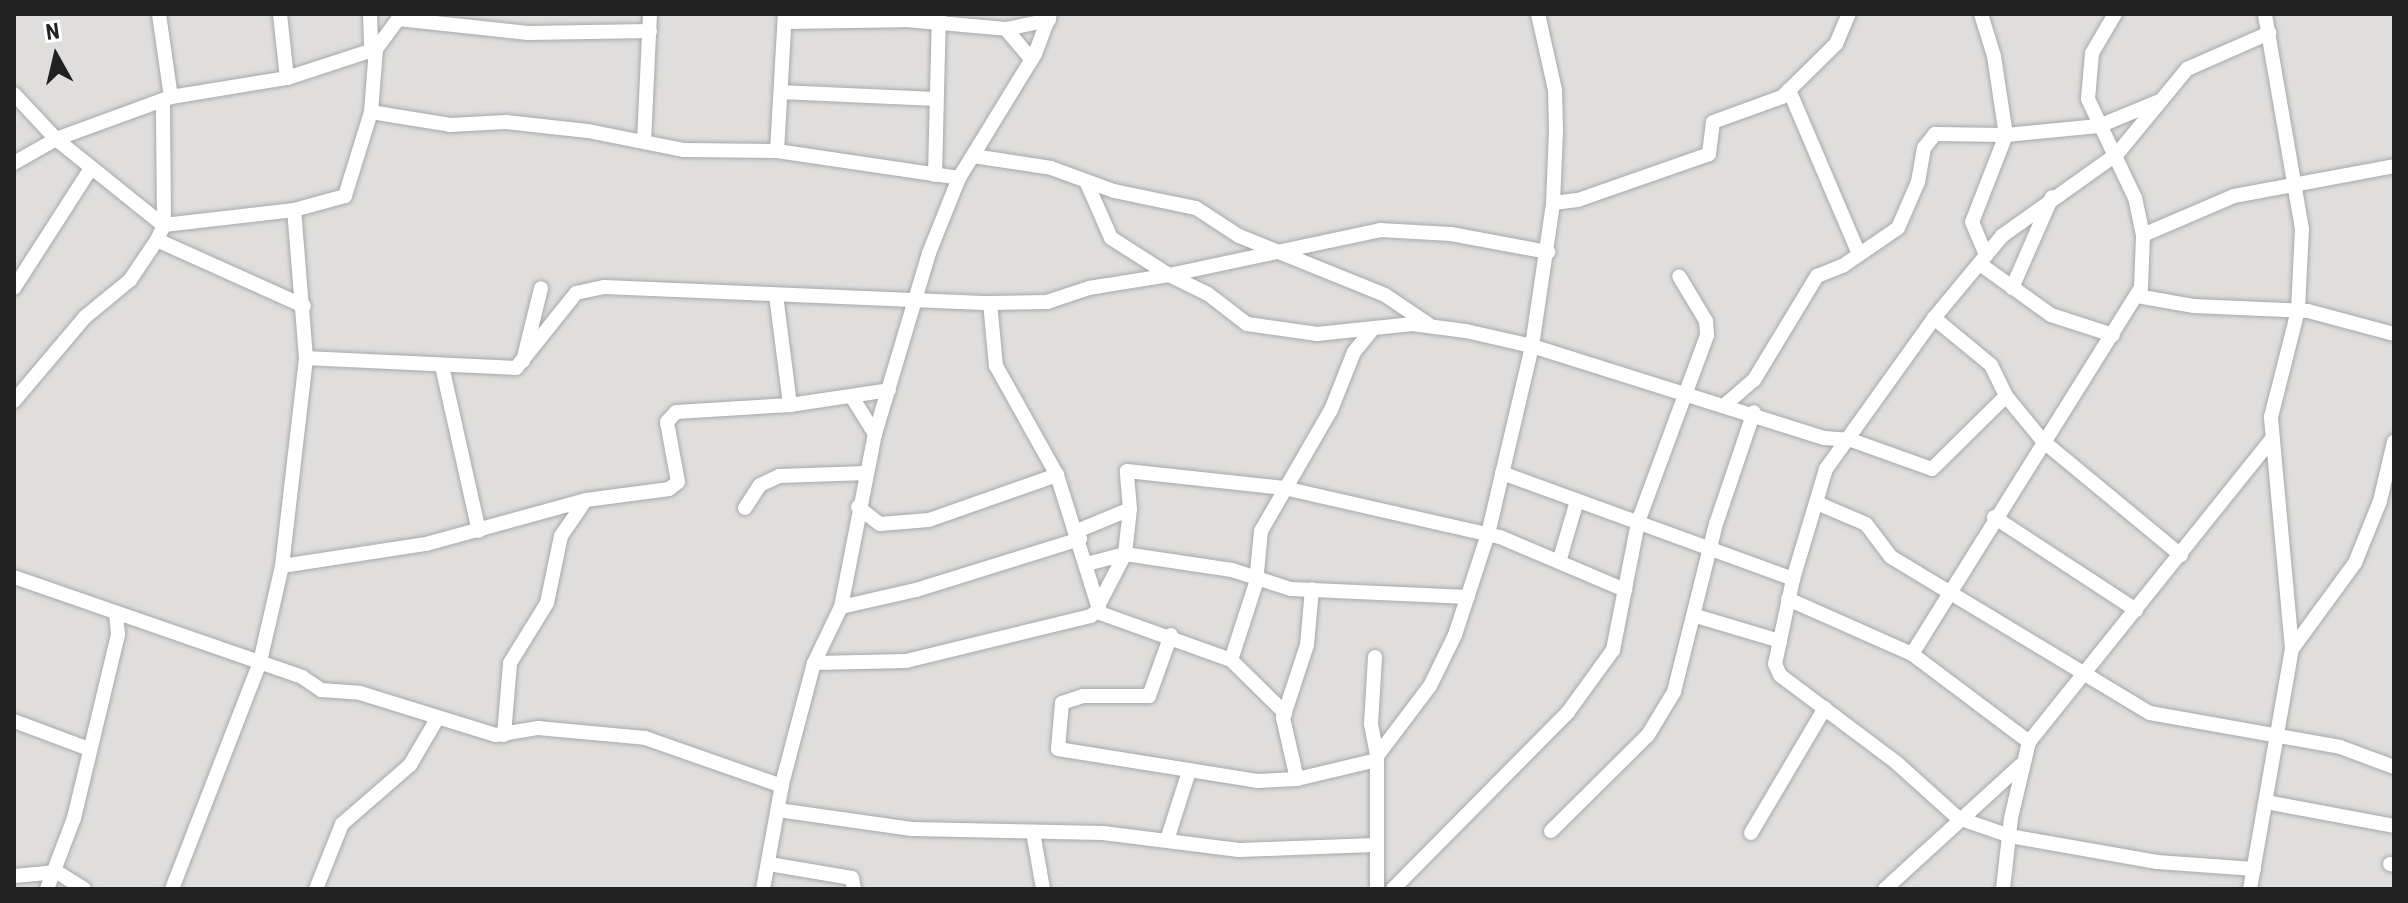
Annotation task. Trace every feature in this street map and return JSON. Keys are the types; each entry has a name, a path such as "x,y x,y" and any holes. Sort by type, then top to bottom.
{"street":[{"path":"14,401 85,317 130,280 164,225 167,98 159,14"},
{"path":"280,14 287,78"},
{"path":"14,94 56,139 164,225 294,210 345,196 371,112 373,49 370,14"},
{"path":"644,141 650,14"},
{"path":"1171,635 1149,696 1100,694 1064,701 1056,743 1061,752 1258,781 1297,779 1377,758 1430,686 1468,597 1488,534 1532,346 1548,252 1553,203 1555,90 1538,14"},
{"path":"1553,203 1578,200 1712,151 1713,122 1767,106 1789,90 1836,44 1849,14"},
{"path":"1981,14 1994,56 2006,135 1972,222 1983,260 2012,288 2051,315 2113,335"},
{"path":"1912,654 1994,517 2113,335 2144,279 2143,235 2117,154 2099,126 2088,99 2092,53 2115,14"},
{"path":"2250,889 2292,649 2271,440 2275,389 2298,310 2302,229 2265,14"},
{"path":"14,163 56,139 167,98 287,78 373,49 400,16 528,33 650,31"},
{"path":"777,151 785,18 938,19 1006,29 1050,17"},
{"path":"763,889 782,786 814,663 841,607 858,507 875,434 915,303 959,178 1032,60 1050,17"},
{"path":"935,175 938,19"},
{"path":"1006,29 1032,60"},
{"path":"2254,869 2157,862 2010,836 1958,818 1897,763 1776,670 1788,599 1826,469 1851,440 1934,318 1983,260 2053,195 2117,154 2161,100 2198,62 2269,33"},
{"path":"1789,90 1799,120 1815,144 1858,252"},
{"path":"781,92 935,99"},
{"path":"1726,404 1754,380 1817,276 1844,265 1858,252 1898,228 1918,182 1924,148 1935,134 2006,135 2099,126 2161,100"},
{"path":"1767,106 1799,120"},
{"path":"371,112 450,125 506,122 732,153 777,151 959,178"},
{"path":"973,156 1051,168 1086,181 1196,208 1223,228 1385,295 1430,325"},
{"path":"2143,235 2234,196 2294,181 2394,166"},
{"path":"14,288 91,168"},
{"path":"1086,181 1111,238 1169,275 1208,294 1247,324 1317,334 1430,325 1532,346 1754,412 1824,438 1851,440 1932,469 2006,396"},
{"path":"2012,288 2053,195"},
{"path":"172,889 260,662 282,566 306,358 294,210"},
{"path":"306,358 509,369 523,363 576,293 671,287 915,303 1047,302 1089,288 1169,275 1273,250 1380,230 1451,234 1548,252"},
{"path":"157,240 304,306"},
{"path":"1393,889 1511,765 1534,749 1584,691 1613,650 1638,522 1707,330 1679,276"},
{"path":"523,363 541,288"},
{"path":"776,295 790,405"},
{"path":"2137,296 2194,306 2298,310 2394,334"},
{"path":"990,303 996,366 1057,475 1087,564 1098,608"},
{"path":"1934,318 1991,365 2006,396 2043,441 2181,555"},
{"path":"1231,660 1257,576 1258,540 1284,488 1327,418 1354,352 1371,331"},
{"path":"442,366 479,531"},
{"path":"282,566 479,531 586,500 674,487 667,422 676,412 790,405 889,390"},
{"path":"852,397 875,434"},
{"path":"1551,831 1648,735 1674,692 1712,552 1716,524 1754,412"},
{"path":"2003,889 2021,765 2029,742 2271,440"},
{"path":"2292,649 2355,563 2380,501 2394,442"},
{"path":"1098,608 1125,554 1130,509 1127,471 1284,488 1488,534 1625,590"},
{"path":"745,508 760,485 779,476 867,473"},
{"path":"1502,473 1712,552 1771,568 1793,579"},
{"path":"858,507 880,524 929,520 1057,475"},
{"path":"504,735 510,663 547,603 566,524 586,500"},
{"path":"1559,562 1577,501"},
{"path":"1817,503 1866,524 1891,557 2150,713 2278,739 2340,747 2394,767"},
{"path":"841,607 930,587 1078,535 1130,509"},
{"path":"554,510 566,524"},
{"path":"1994,517 2136,610"},
{"path":"1087,564 1125,554 1257,576 1291,589 1468,597"},
{"path":"14,577 260,662 321,690 360,693 437,719 504,735 538,728 645,738 782,786"},
{"path":"1297,779 1284,738 1285,713 1307,645 1312,589"},
{"path":"1788,599 1912,654 2029,742"},
{"path":"814,663 906,661 1098,608 1231,660 1285,713"},
{"path":"47,889 57,872 118,635 116,614"},
{"path":"1696,616 1780,641"},
{"path":"118,635 131,619"},
{"path":"1375,657 1371,724 1377,758 1377,889"},
{"path":"1751,833 1825,708"},
{"path":"316,889 342,824 410,765 437,719"},
{"path":"14,721 89,749"},
{"path":"1885,889 1958,818 2021,765"},
{"path":"1168,837 1189,771"},
{"path":"2266,802 2394,826"},
{"path":"778,810 912,829 1168,837 1239,850 1375,845"},
{"path":"1033,832 1043,889"},
{"path":"769,864 852,878 854,889"},
{"path":"14,876 57,872 84,889"}],"shaded area":[{"path":"14,14 2394,14 2394,889 14,889"}]}
